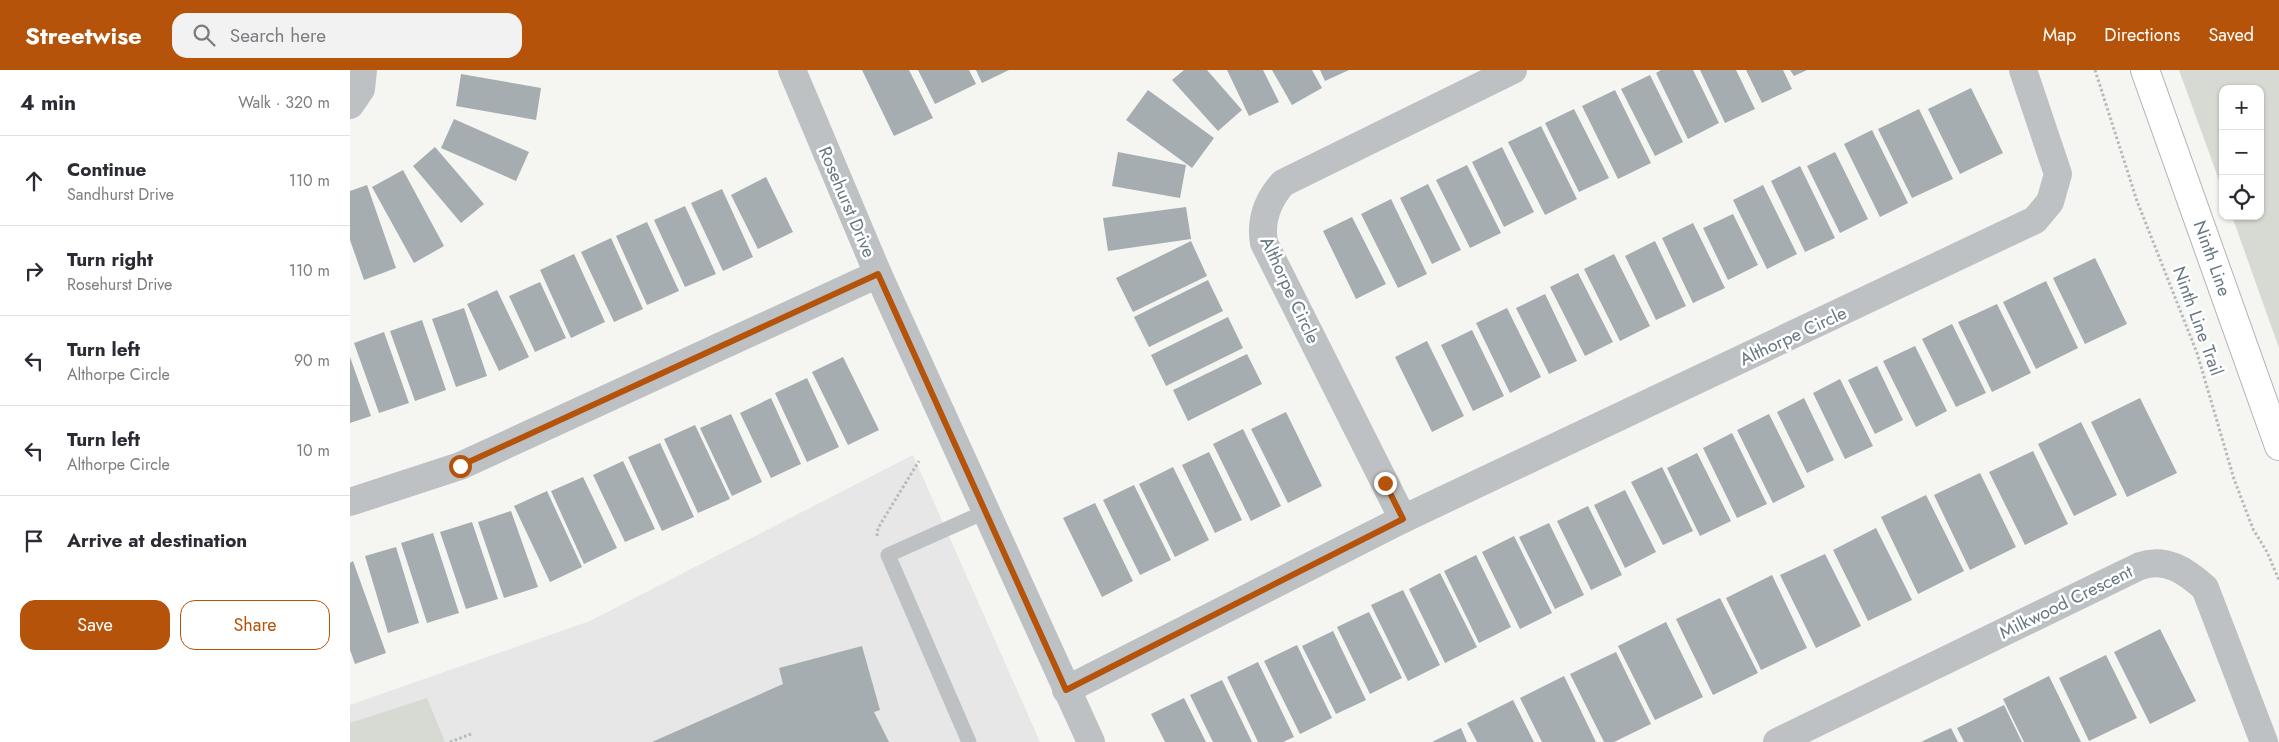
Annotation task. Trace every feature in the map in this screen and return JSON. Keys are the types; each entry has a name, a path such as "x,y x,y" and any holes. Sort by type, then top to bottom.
{"main road":[{"name":"Ninth Line","path":"2145,70 2279,446"}],"street":[{"path":"350,105 361,89 363,70"},
{"name":"Rosehurst Drive","path":"792,70 878,274 1091,742"},
{"name":"Althorpe Circle","path":"1403,519 1264,243 1261,228 1265,212 1274,193 1283,183 1513,70"},
{"name":"Althorpe Circle","path":"1066,690 1403,519 2035,220 2050,202 2055,190 2058,174 2049,142 2023,70"},
{"path":"350,502 460,466 878,274"},
{"name":"Milkwood Crescent","path":"1777,742 2140,566 2161,562 2184,571 2205,588 2264,742"}],"lane":[{"path":"969,742 888,555 986,512"}],"path":[{"name":"Ninth Line Trail","path":"2095,70 2137,201 2197,353 2234,479 2254,529 2267,552 2279,580"},
{"path":"876,544 878,528 919,461"},
{"path":"450,742 471,734"}],"shaded area":[{"path":"2179,70 2279,70 2279,348 2233,220 2264,220 2264,85 2219,85 2219,180"},
{"path":"913,455 1040,742 350,742 350,705 590,621"},
{"path":"427,698 445,742 350,742 350,723"}],"building":[{"path":"862,70 909,70 933,118 894,136"},
{"path":"918,70 969,70 976,84 935,104"},
{"path":"976,70 1009,70 982,83"},
{"path":"1184,70 1207,70 1242,110 1218,131 1172,80"},
{"path":"1227,70 1263,70 1279,102 1249,116"},
{"path":"1272,70 1312,70 1322,88 1292,105"},
{"path":"1320,70 1349,70 1325,81"},
{"path":"1661,70 1693,70 1719,123 1688,139 1656,73"},
{"path":"1700,70 1736,70 1755,109 1725,123"},
{"path":"1746,70 1783,70 1792,89 1762,103"},
{"path":"1790,70 1807,70 1794,76"},
{"path":"461,74 541,88 536,120 456,106"},
{"path":"1650,75 1683,142 1655,156 1621,89"},
{"path":"1971,88 2003,153 1960,174 1928,109"},
{"path":"1148,90 1214,138 1192,168 1126,120"},
{"path":"1615,90 1651,163 1618,179 1582,106"},
{"path":"1574,109 1609,178 1579,192 1545,123"},
{"path":"1919,109 1953,179 1912,198 1878,129"},
{"path":"454,119 529,152 516,181 441,148"},
{"path":"1541,126 1577,199 1545,215 1508,142"},
{"path":"1872,130 1908,203 1880,217 1844,144"},
{"path":"435,147 484,204 461,223 413,166"},
{"path":"1502,147 1534,212 1504,227 1472,162"},
{"path":"1118,152 1186,165 1180,198 1112,186"},
{"path":"1835,152 1868,219 1840,233 1807,166"},
{"path":"1467,165 1501,233 1470,248 1436,180"},
{"path":"1800,166 1835,238 1805,252 1771,181"},
{"path":"403,170 444,246 414,263 372,187"},
{"path":"766,177 793,232 758,249 731,195"},
{"path":"1428,184 1461,250 1432,264 1400,198"},
{"path":"367,185 396,268 364,280 350,240 350,191"},
{"path":"1763,185 1797,254 1767,269 1733,200"},
{"path":"722,189 753,257 723,271 691,203"},
{"path":"1391,199 1427,274 1398,288 1361,214"},
{"path":"685,206 716,274 685,287 654,220"},
{"path":"1186,207 1191,239 1108,251 1103,218"},
{"path":"1733,214 1758,265 1728,280 1703,228"},
{"path":"1352,217 1386,284 1356,299 1323,231"},
{"path":"647,222 679,291 647,305 616,236"},
{"path":"1693,223 1725,288 1693,303 1662,238"},
{"path":"611,238 643,309 614,322 581,252"},
{"path":"1191,241 1207,276 1133,312 1116,278"},
{"path":"1655,241 1686,306 1656,320 1625,256"},
{"path":"574,254 605,322 571,338 540,270"},
{"path":"1614,254 1650,326 1620,341 1584,269"},
{"path":"2095,258 2127,324 2085,344 2053,278"},
{"path":"1578,273 1613,342 1585,356 1550,287"},
{"path":"1208,280 1223,311 1149,347 1134,317"},
{"path":"2046,281 2078,348 2036,369 2003,302"},
{"path":"540,282 566,338 535,352 509,296"},
{"path":"497,290 529,357 499,371 467,304"},
{"path":"1545,294 1577,361 1549,374 1516,308"},
{"path":"1997,304 2031,373 1992,392 1958,322"},
{"path":"464,308 487,376 456,387 432,319"},
{"path":"1507,308 1541,377 1510,393 1476,323"},
{"path":"1228,317 1243,348 1166,386 1151,355"},
{"path":"422,320 446,390 415,401 390,331"},
{"path":"1952,324 1986,393 1956,407 1922,339"},
{"path":"1472,330 1504,396 1473,411 1441,345"},
{"path":"384,332 409,403 379,413 354,343"},
{"path":"1427,341 1464,416 1432,432 1395,357"},
{"path":"1915,346 1947,411 1916,427 1883,361"},
{"path":"1247,354 1262,384 1188,421 1173,390"},
{"path":"350,357 371,416 350,423"},
{"path":"843,357 879,430 848,445 812,372"},
{"path":"1877,366 1903,420 1875,434 1848,380"},
{"path":"807,378 839,447 807,462 775,393"},
{"path":"1840,379 1873,446 1845,459 1813,393"},
{"path":"771,398 801,464 771,478 740,413"},
{"path":"1804,398 1834,460 1807,473 1777,412"},
{"path":"2140,398 2177,473 2127,497 2091,422"},
{"path":"1286,412 1322,486 1288,503 1251,429"},
{"path":"731,414 762,482 732,496 700,428"},
{"path":"1769,414 1805,487 1773,503 1737,430"},
{"path":"2081,422 2117,495 2074,516 2038,444"},
{"path":"695,425 730,499 698,513 664,439"},
{"path":"1243,429 1281,506 1251,521 1213,444"},
{"path":"1732,433 1767,504 1737,518 1703,448"},
{"path":"660,443 694,517 662,531 628,457"},
{"path":"2033,451 2068,524 2025,545 1989,472"},
{"path":"1209,452 1242,520 1215,533 1182,465"},
{"path":"1697,453 1731,521 1700,536 1667,468"},
{"path":"623,461 655,529 625,542 593,475"},
{"path":"1173,467 1209,540 1175,557 1139,484"},
{"path":"1662,467 1693,531 1663,545 1631,482"},
{"path":"1980,473 2016,547 1970,570 1934,495"},
{"path":"583,477 617,548 584,564 551,491"},
{"path":"1134,485 1171,560 1140,575 1103,500"},
{"path":"1625,490 1656,552 1625,568 1594,505"},
{"path":"547,491 582,567 550,582 514,506"},
{"path":"1926,495 1964,571 1918,594 1881,517"},
{"path":"1095,503 1133,581 1102,597 1063,518"},
{"path":"1588,506 1622,575 1591,590 1557,521"},
{"path":"511,511 538,587 504,598 478,522"},
{"path":"472,522 498,599 466,609 440,532"},
{"path":"1549,523 1584,595 1555,609 1519,537"},
{"path":"1876,528 1912,600 1868,621 1833,550"},
{"path":"433,533 459,613 427,623 401,543"},
{"path":"1514,536 1552,613 1520,629 1482,552"},
{"path":"396,547 419,623 388,633 365,556"},
{"path":"1825,554 1861,626 1816,648 1780,575"},
{"path":"1476,555 1511,627 1479,643 1444,571"},
{"path":"353,561 386,653 355,664 350,650 350,563"},
{"path":"1440,573 1477,647 1445,663 1409,589"},
{"path":"1772,575 1807,648 1761,670 1726,598"},
{"path":"1403,590 1440,665 1408,681 1371,605"},
{"path":"1720,598 1758,673 1713,695 1676,619"},
{"path":"1369,612 1402,678 1370,694 1337,627"},
{"path":"1666,622 1703,697 1655,720 1618,646"},
{"path":"2160,629 2196,701 2150,724 2114,652"},
{"path":"1333,631 1366,700 1336,714 1302,646"},
{"path":"1297,645 1332,718 1300,734 1264,661"},
{"path":"862,646 880,710 874,712 889,742 652,742 783,684 779,668"},
{"path":"1616,652 1651,724 1614,742 1604,742 1570,674"},
{"path":"2106,655 2137,718 2089,741 2059,678"},
{"path":"1258,662 1294,737 1283,742 1258,742 1227,677"},
{"path":"1564,676 1596,742 1542,742 1520,698"},
{"path":"2049,676 2081,742 2024,742 2003,699"},
{"path":"1222,680 1252,742 1213,742 1190,695"},
{"path":"1184,698 1206,742 1165,742 1151,714"},
{"path":"1513,700 1534,742 1477,742 1467,723"},
{"path":"2004,705 2022,742 1964,742 1957,728"},
{"path":"1461,728 1467,742 1432,742 1438,739"},
{"path":"1951,728 1958,742 1921,742 1927,739"}],"route":[{"path":"460,466 878,274 1066,690 1403,519 1385,483"}]}
